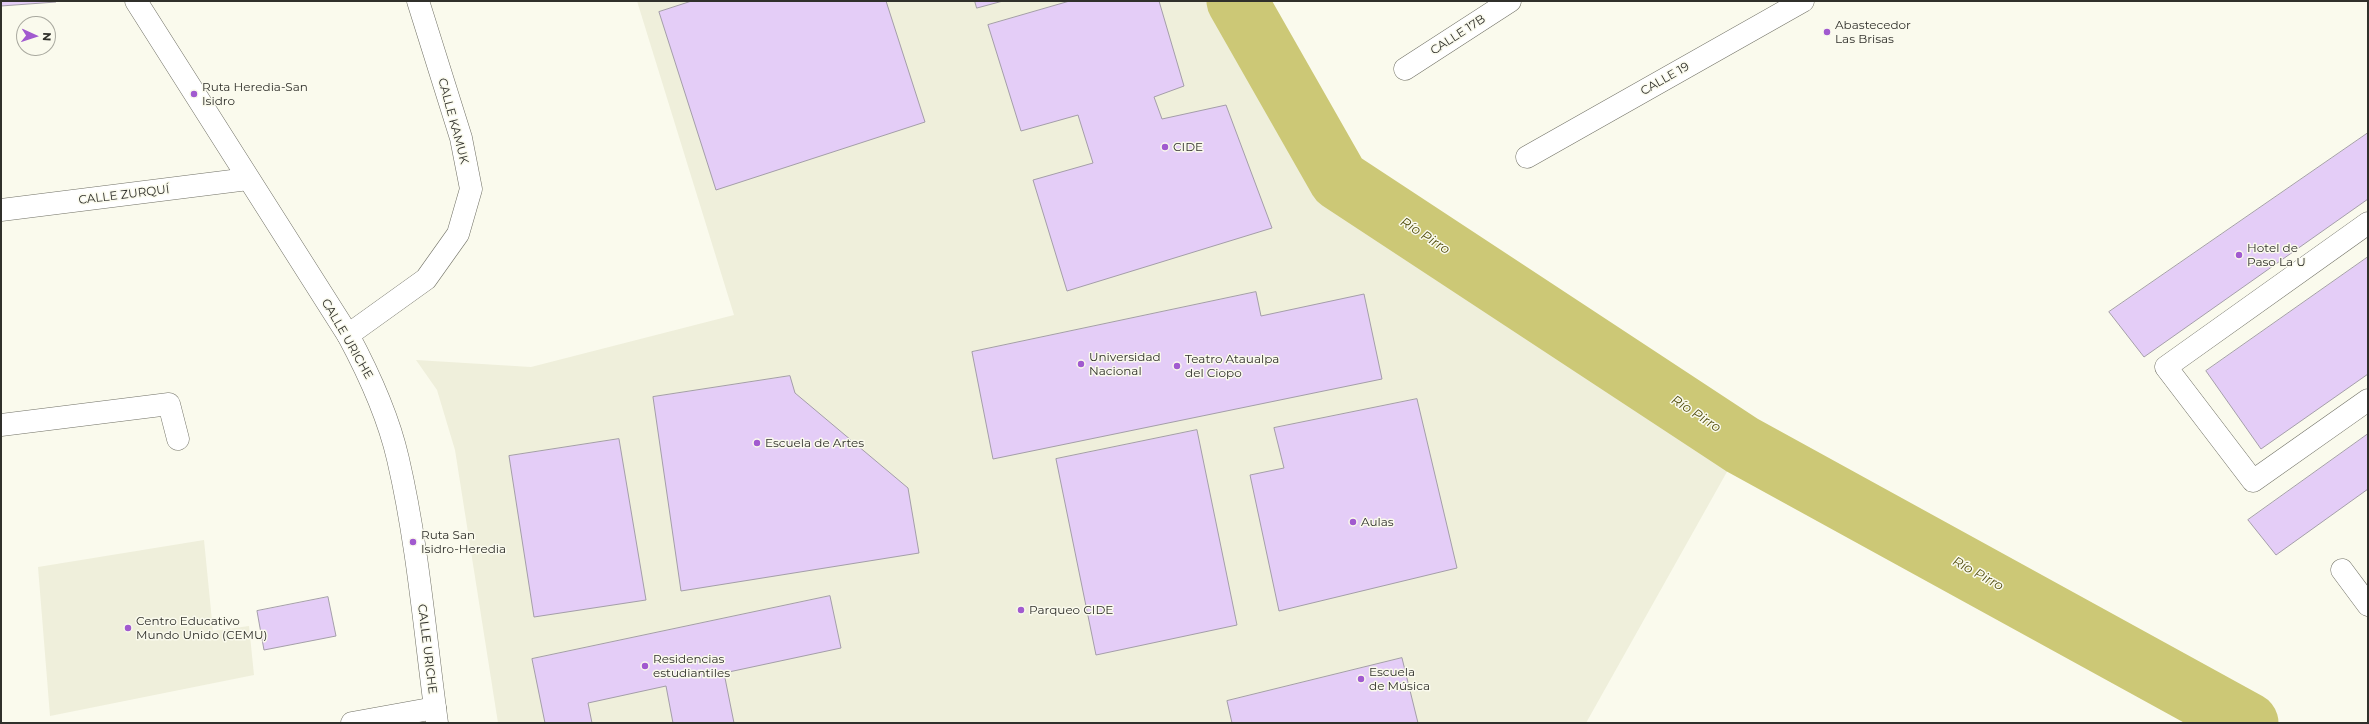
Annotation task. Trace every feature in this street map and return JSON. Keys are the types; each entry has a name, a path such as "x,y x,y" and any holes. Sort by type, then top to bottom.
{"street":[{"name":"CALLE URICHE","path":"136,1 248,180 348,335 368,373 398,458 414,542 436,716"},
{"name":"CALLE KAMUK","path":"348,335 426,279 458,234 471,189 461,138 418,1"},
{"name":"CALLE 17B","path":"1405,69 1510,1"},
{"name":"CALLE 19","path":"1527,157 1803,1"},
{"name":"CALLE ZURQUÍ","path":"1,210 248,180"},
{"path":"2368,223 2166,367 2253,481 2368,400"},
{"path":"1,425 169,404 178,439"},
{"path":"2342,570 2368,605"},
{"path":"352,723 436,716"}],"shaded area":[{"name":"Universidad Nacional","path":"637,1 1237,1 1339,180 1742,445 1586,723 498,723 455,450 437,390 416,360 531,367 734,315"},
{"name":"Centro Educativo Mundo Unido (CEMU)","path":"204,540 213,631 249,626 254,675 50,716 38,567"}],"building":[{"path":"1,1 56,1 56,2 1,6"},
{"path":"692,1 886,1 925,122 716,190 659,12"},
{"path":"975,1 1003,1 977,8"},
{"name":"CIDE","path":"1070,1 1159,1 1184,86 1154,97 1162,119 1226,105 1272,228 1067,291 1033,180 1093,163 1078,115 1021,131 988,25"},
{"name":"Hotel de Paso La U","path":"2368,133 2368,199 2144,357 2109,312"},
{"name":"Hotel de Paso La U","path":"2368,257 2368,374 2261,449 2206,371"},
{"name":"Teatro Ataualpa del Ciopo","path":"1256,292 1261,316 1364,294 1382,379 993,459 972,352"},
{"name":"Escuela de Artes","path":"790,376 795,393 908,488 919,553 681,591 653,397"},
{"name":"Aulas","path":"1417,399 1457,568 1279,611 1250,475 1284,468 1274,428"},
{"path":"1197,430 1237,625 1096,655 1056,459"},
{"path":"2368,434 2368,489 2276,555 2248,520"},
{"path":"619,439 646,600 534,617 509,456"},
{"name":"Residencias estudiantiles","path":"830,596 841,648 724,673 734,723 673,723 666,686 588,703 592,723 545,723 532,659"},
{"path":"328,597 336,636 264,650 257,611"},
{"name":"Escuela de Música","path":"1402,658 1418,723 1232,723 1227,701"}],"waterway":[{"name":"Río Pirro","path":"1237,1 1339,180 1742,445 2248,723"}],"place":[{"name":"Abastecedor Las Brisas","path":"1827,32"},
{"name":"Ruta Heredia-San Isidro","path":"194,94"},
{"name":"CIDE","path":"1165,147"},
{"name":"Hotel de Paso La U","path":"2239,255"},
{"name":"Universidad Nacional","path":"1081,364"},
{"name":"Teatro Ataualpa del Ciopo","path":"1177,366"},
{"name":"Escuela de Artes","path":"757,443"},
{"name":"Aulas","path":"1353,522"},
{"name":"Ruta San Isidro-Heredia","path":"413,542"},
{"name":"Parqueo CIDE","path":"1021,610"},
{"name":"Centro Educativo Mundo Unido (CEMU)","path":"128,628"},
{"name":"Residencias estudiantiles","path":"645,666"},
{"name":"Escuela de Música","path":"1361,679"}]}
